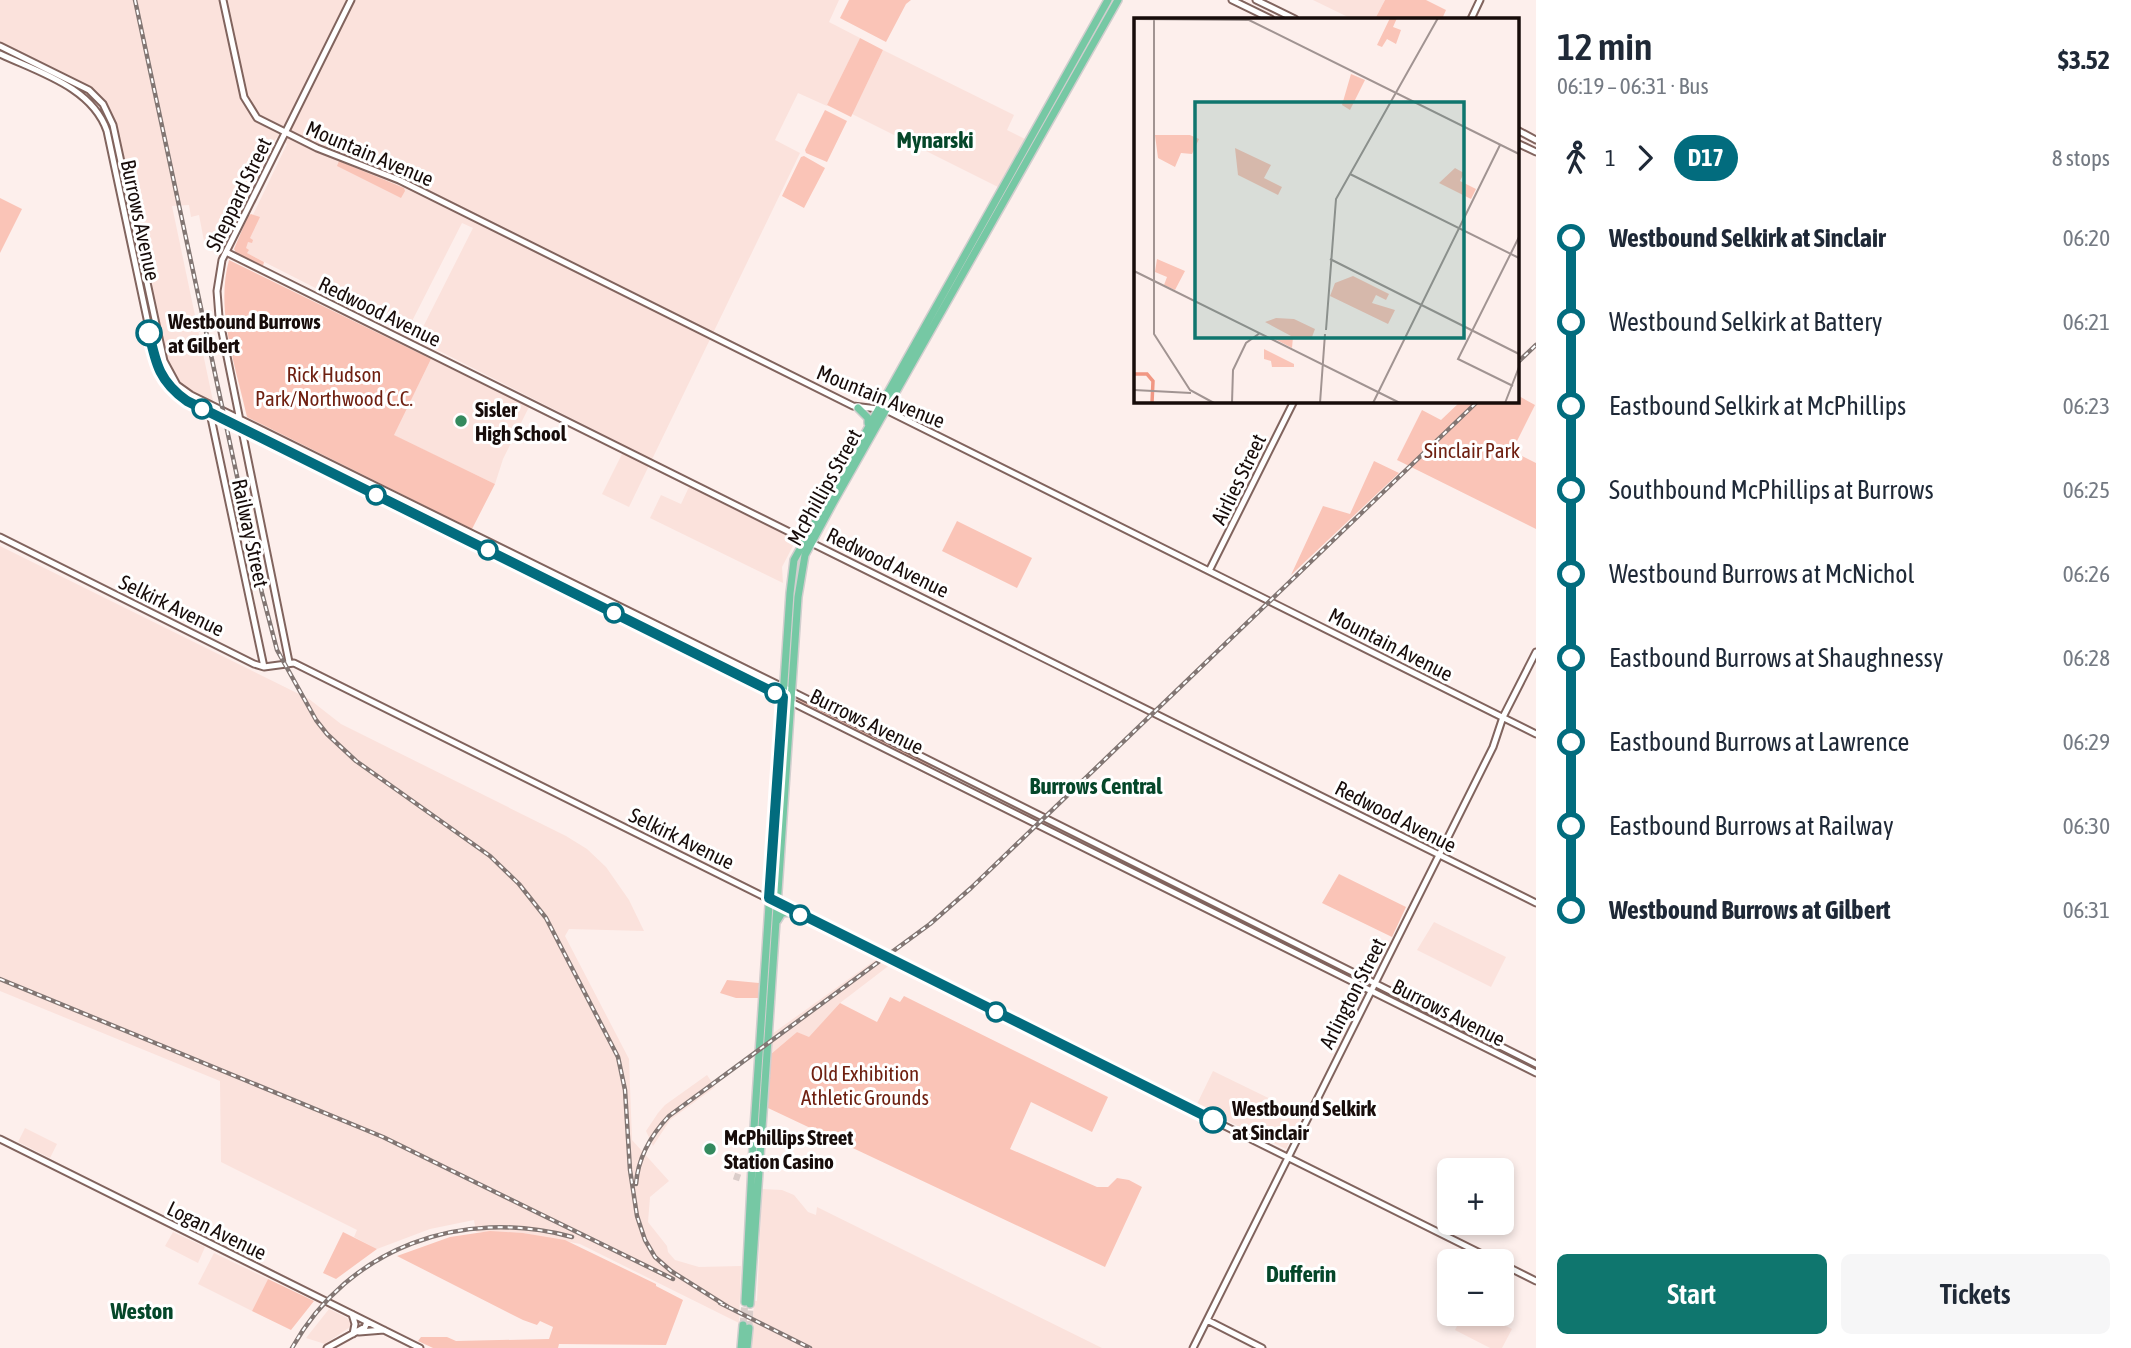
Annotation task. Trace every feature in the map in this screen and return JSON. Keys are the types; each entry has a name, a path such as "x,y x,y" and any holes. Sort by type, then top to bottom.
{"main road":[{"name":"McPhillips Street","path":"808,540 1108,0"},
{"name":"McPhillips Street","path":"769,953 777,904 793,568 796,554 808,540 1118,0"},
{"path":"858,408 868,418 869,426"},
{"name":"McPhillips Street","path":"758,1128 750,1190 747,1303 758,1128 761,1076 769,953 769,898 787,699"},
{"path":"775,925 782,913 795,912"},
{"path":"743,1180 750,1190"},
{"path":"741,1348 746,1327 747,1348"}],"street":[{"name":"Mountain Avenue","path":"223,0 247,105 257,118 285,134 399,180 858,408 882,410 1536,734"},
{"name":"Sheppard Street","path":"289,662 217,307 219,269 351,0"},
{"path":"1232,0 1268,18"},
{"path":"1256,0 1293,18"},
{"path":"1471,18 1480,0"},
{"name":"Burrows Avenue","path":"0,46 89,90 107,112 113,125 163,361 177,385 211,409 242,428 1536,1073"},
{"name":"Burrows Avenue","path":"0,54 76,91 92,103 100,115 107,131 156,361 162,378 172,390 240,420 787,690 1536,1064"},
{"path":"1518,131 1536,140"},
{"path":"1518,143 1536,152"},
{"name":"Redwood Avenue","path":"226,251 1536,903"},
{"name":"Airlies Street","path":"1209,571 1294,402"},
{"name":"Railway Street","path":"211,409 264,667"},
{"name":"Selkirk Avenue","path":"0,537 264,667"},
{"name":"Arlington Street","path":"1193,1348 1493,747 1503,717 1536,652"},
{"path":"264,667 289,662"},
{"name":"Selkirk Avenue","path":"289,662 1472,1249"},
{"name":"Logan Avenue","path":"0,1139 421,1348"},
{"name":"Selkirk Avenue","path":"1514,1270 1536,1281"},
{"path":"352,1314 355,1324 353,1334"},
{"path":"1207,1320 1262,1348"},
{"path":"327,1348 365,1327 367,1322"},
{"path":"353,1334 384,1330"},
{"path":"337,1348 340,1341"}],"shaded area":[{"path":"0,0 839,0 829,22 860,38 827,106 798,93 775,140 800,153 629,507 602,494 625,448 618,442 418,340 473,228 462,223 407,331 402,332 237,248 287,144 276,138 227,234 204,241 199,215 191,217 189,205 172,206 213,401 187,390 173,373 166,355 115,120 103,100 87,85 0,42"},
{"path":"1313,0 1385,0 1376,18 1350,18"},
{"path":"883,50 1014,115 1007,130 1025,139 998,187 852,114"},
{"name":"Sisler High School","path":"431,359 529,407 503,459 495,484 393,435"},
{"path":"689,487 796,540 782,567 783,583 650,518 661,495 681,504"},
{"path":"0,546 309,699 341,724 566,836 587,849 606,867 629,900 644,931 569,929 565,936 629,1059 632,1140 669,1181 650,1197 648,1222 675,1260 699,1267 741,1266 739,1323 580,1244 523,1233 476,1232 474,1220 430,1229 377,1249 354,1237 357,1230 221,1162 220,1081 0,991"},
{"path":"1434,922 1506,957 1491,987 1417,950"},
{"path":"878,958 891,964 840,1003 809,1038 797,1032 771,1054 772,1034"},
{"path":"1213,1071 1303,1115 1291,1133 1286,1149 1196,1106"},
{"path":"707,1075 715,1087 670,1120 653,1146 646,1131 658,1113"},
{"path":"25,1128 57,1144 50,1158 18,1142"},
{"path":"762,1189 782,1190 794,1195 808,1212 816,1215 817,1207 1102,1348 751,1348 754,1301 757,1301"},
{"path":"173,1232 205,1247 198,1263 165,1246"},
{"path":"214,1253 268,1279 252,1311 198,1284"},
{"path":"329,1309 347,1318 351,1323 350,1327 325,1344 306,1338"},
{"path":"1457,1326 1506,1326 1512,1329 1502,1348 1490,1348 1455,1330"}],"green space":[{"path":"849,0 911,0 906,4 886,42 840,18"},
{"path":"1385,0 1426,0 1446,10 1442,18 1376,18"},
{"path":"860,38 883,50 851,117 827,105"},
{"path":"825,110 847,121 827,162 806,153 805,150"},
{"path":"804,156 825,168 804,208 782,196 801,157"},
{"path":"339,161 404,188 405,191 401,198 337,166"},
{"path":"0,198 22,209 0,253"},
{"path":"251,214 260,217 250,238 252,243 248,242 247,253 264,262 263,266 237,255 234,249"},
{"name":"Rick Hudson Park/Northwood C.C.","path":"229,260 431,359 394,435 495,484 472,529 247,417 226,319 225,279"},
{"name":"Sinclair Park","path":"1518,396 1535,405 1514,447 1516,453 1536,463 1536,529 1397,460 1422,410 1441,420 1460,402 1518,402"},
{"path":"1374,461 1399,473 1291,575 1323,506 1350,514"},
{"path":"957,521 1032,558 1017,588 942,551"},
{"path":"605,606 779,689 780,691"},
{"path":"797,697 929,763 932,767 797,701"},
{"path":"1339,874 1406,907 1392,937 1322,903"},
{"path":"727,980 759,983 758,998 736,998 720,993"},
{"name":"Old Exhibition Athletic Grounds","path":"904,996 1108,1097 1092,1132 1031,1102 1010,1149 1097,1187 1108,1187 1117,1178 1129,1180 1142,1187 1105,1267 768,1108 771,1054 797,1032 809,1037 840,1003 877,1022 890,997 900,1002"},
{"path":"490,1231 565,1240 683,1300 666,1345 559,1344 558,1348 433,1348 418,1341 421,1337 447,1337 456,1341 549,1339 553,1327 540,1321 537,1325 523,1320 397,1256 450,1237"},
{"path":"343,1232 377,1249 336,1279 323,1273"},
{"path":"268,1279 314,1301 291,1330 252,1311"}],"tunnel":[{"path":"734,1176 740,1178"},
{"path":"743,1325 745,1302"},
{"path":"749,1328 750,1304"}],"railway":[{"path":"135,0 262,593 277,650 316,720 327,734 356,761 490,856 519,884 546,918 618,1057 625,1090 630,1170 637,1216 645,1240 655,1257 671,1271 728,1307"},
{"path":"1518,362 1536,345"},
{"path":"636,1184 646,1147 669,1116 930,924 971,888 1477,402"},
{"path":"0,979 383,1137 673,1279"},
{"path":"292,1348 316,1313 344,1284 377,1261 412,1243 450,1232 490,1227 531,1229 572,1237"},
{"path":"720,1303 810,1348"}],"bus line":[{"name":"D17","path":"149,333 162,378 187,401 783,697 769,898 1213,1120"}],"place":[{"name":"Westbound Burrows at Gilbert","path":"149,333"},
{"name":"Sisler High School","path":"461,421"},
{"name":"Westbound Selkirk at Sinclair","path":"1213,1120"},
{"name":"McPhillips Street Station Casino","path":"710,1149"}],"district":[{"name":"Mynarski","path":"935,140"},
{"name":"Burrows Central","path":"1096,786"},
{"name":"Dufferin","path":"1301,1274"},
{"name":"Weston","path":"142,1311"}]}
